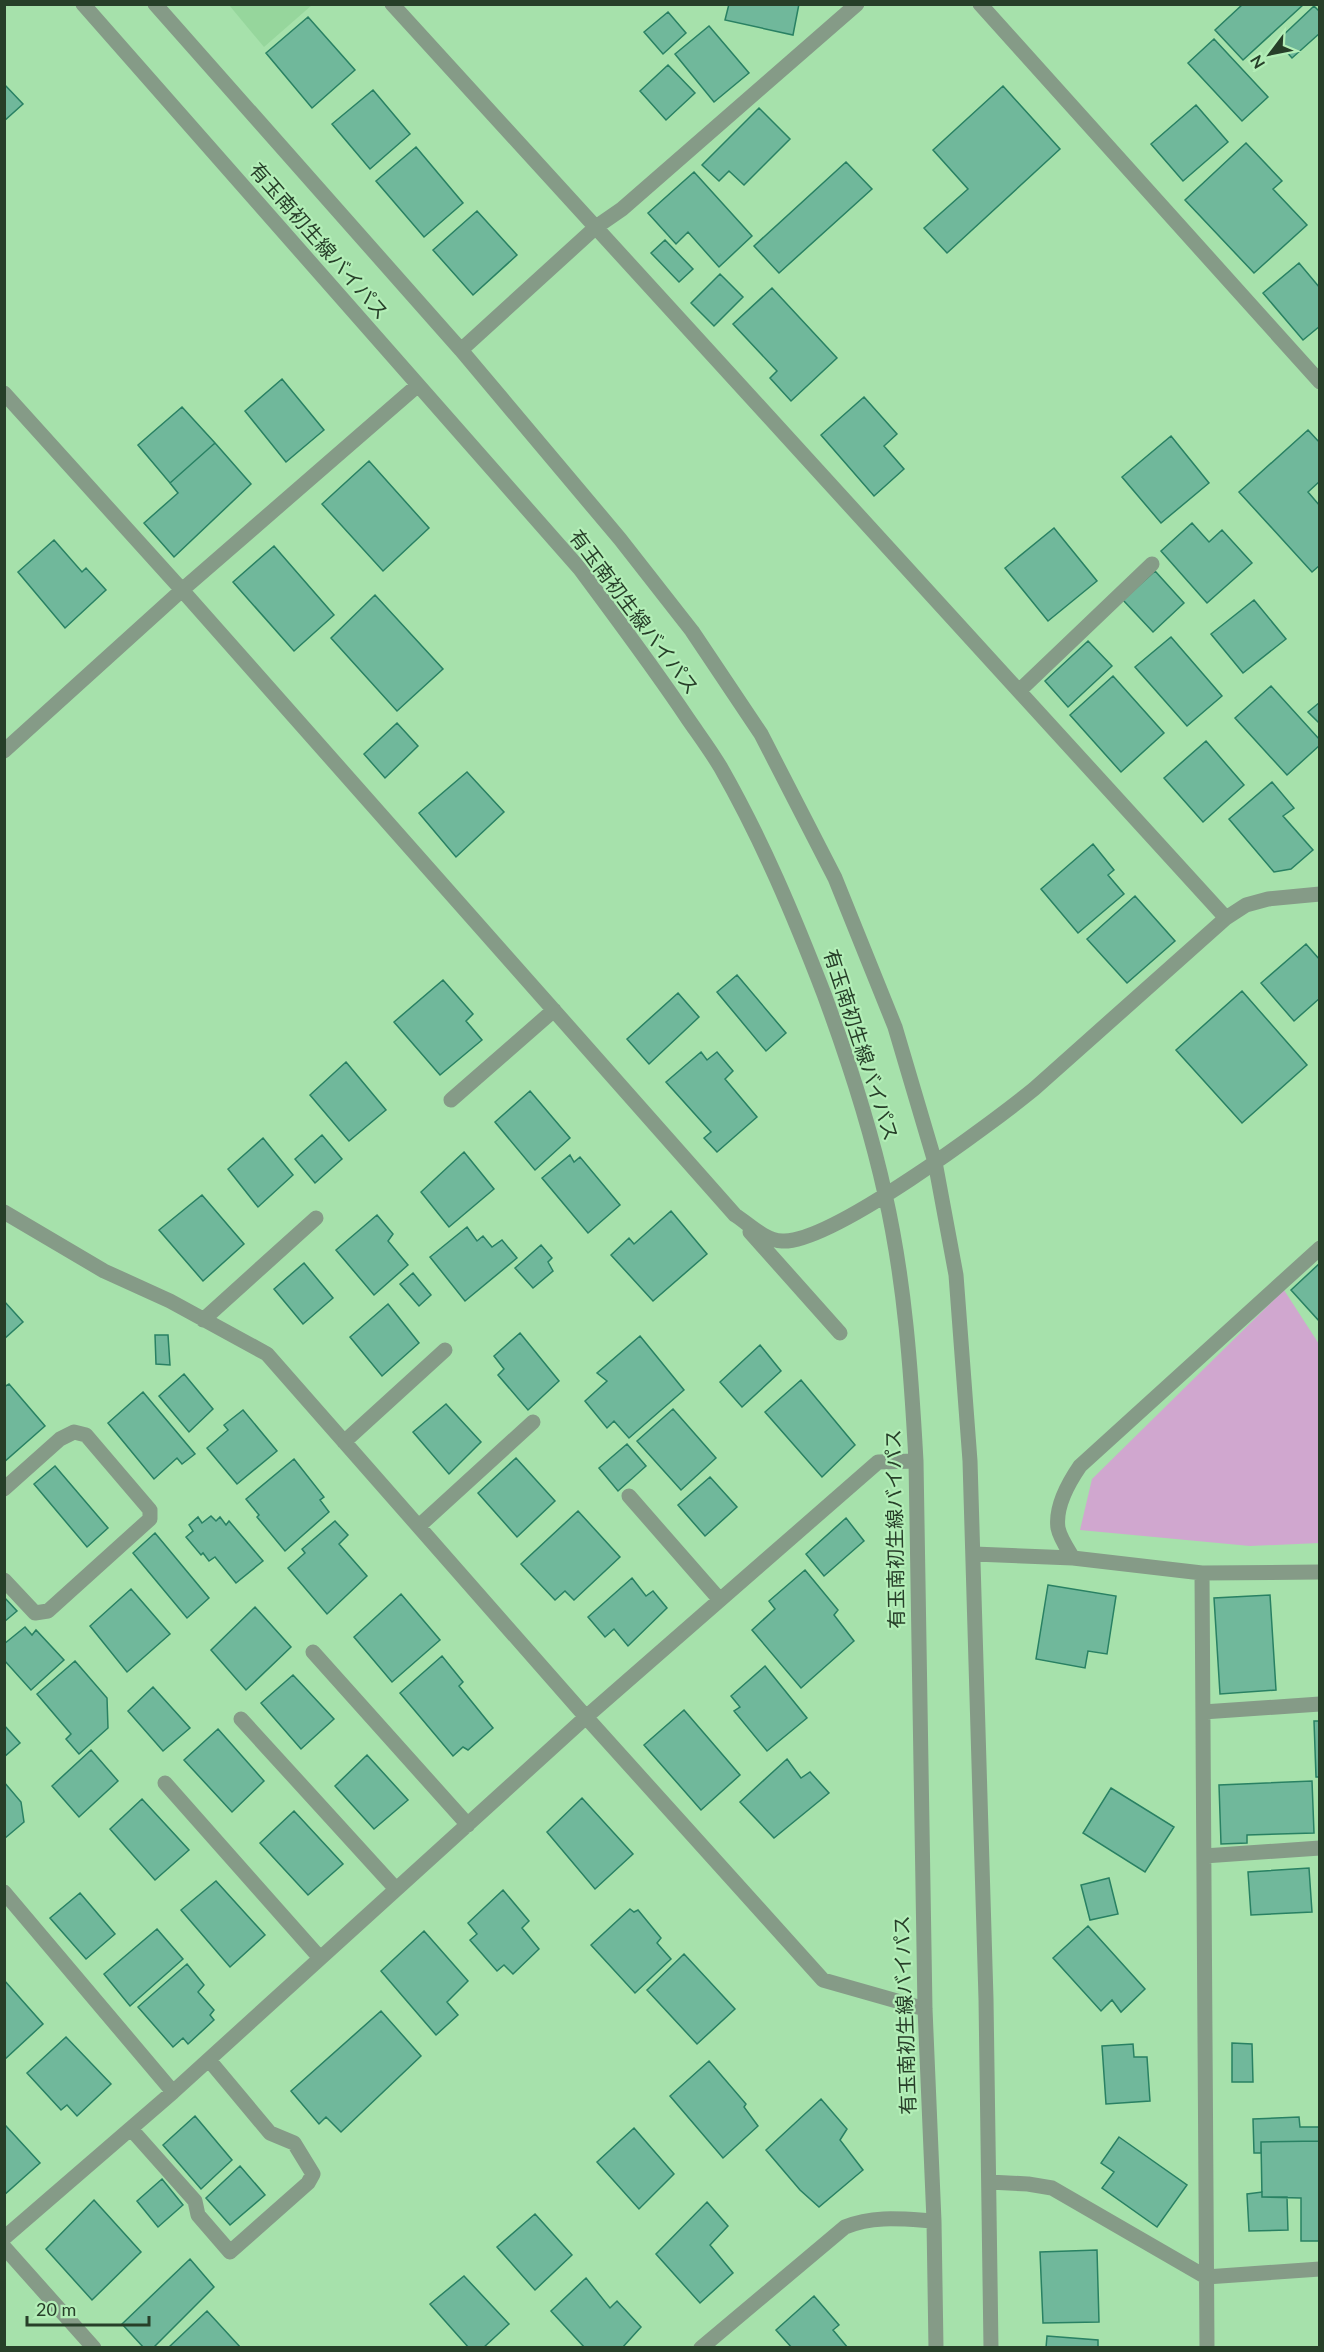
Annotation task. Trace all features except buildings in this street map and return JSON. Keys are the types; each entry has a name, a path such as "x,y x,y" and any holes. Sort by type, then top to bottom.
{"street":[{"name":"有玉南初生線バイパス","path":"83,4 580,569 652,665 720,766 754,829 806,947 840,1038 868,1128 885,1194 904,1305 911,1378 916,1461 925,2008 934,2221 936,2348"},
{"name":"有玉南初生線バイパス","path":"155,4 461,350 627,548 692,631 762,734 835,878 896,1027 935,1162 956,1275 970,1461 986,1999 991,2348"},
{"path":"392,4 1226,918"},
{"path":"461,350 596,227 622,209 857,4"},
{"path":"980,4 1320,382"},
{"path":"4,751 182,590 418,385"},
{"path":"4,393 182,590 840,1333"},
{"path":"1020,690 1152,564"},
{"path":"735,1215 769,1238 784,1241 824,1229 935,1162 1034,1089 1226,918 1246,905 1268,898 1320,894"},
{"path":"451,1100 554,1010"},
{"path":"4,1212 104,1271 170,1301 267,1354 586,1717 823,1980 925,2008"},
{"path":"203,1320 316,1218"},
{"path":"1073,1558 1058,1527 1059,1511 1072,1478 1080,1466 1320,1248"},
{"path":"344,1442 445,1350"},
{"path":"419,1526 533,1422"},
{"path":"4,1489 60,1439 75,1432 86,1435 150,1510 150,1519 48,1611 35,1612 4,1580"},
{"path":"4,2238 209,2060 586,1717 879,1462 916,1461"},
{"path":"629,1496 720,1600"},
{"path":"974,1554 1073,1558 1202,1574 1320,1572"},
{"path":"1202,1574 1207,2348"},
{"path":"313,1652 468,1825"},
{"path":"1203,1712 1320,1704"},
{"path":"241,1719 396,1889"},
{"path":"165,1783 320,1958"},
{"path":"1204,1856 1320,1848"},
{"path":"4,1892 173,2092"},
{"path":"131,2129 195,2201 198,2216 230,2252 308,2182 313,2174 294,2143 270,2133 209,2060"},
{"path":"989,2182 1052,2188 1206,2277 1320,2269"},
{"path":"701,2348 845,2227 860,2220 878,2218 934,2221"},
{"path":"4,2247 94,2348"}],"shaded area":[{"path":"229,5 312,5 264,47"},
{"path":"1284,1290 1319,1344 1319,1543 1250,1546 1080,1530 1092,1479"}]}
